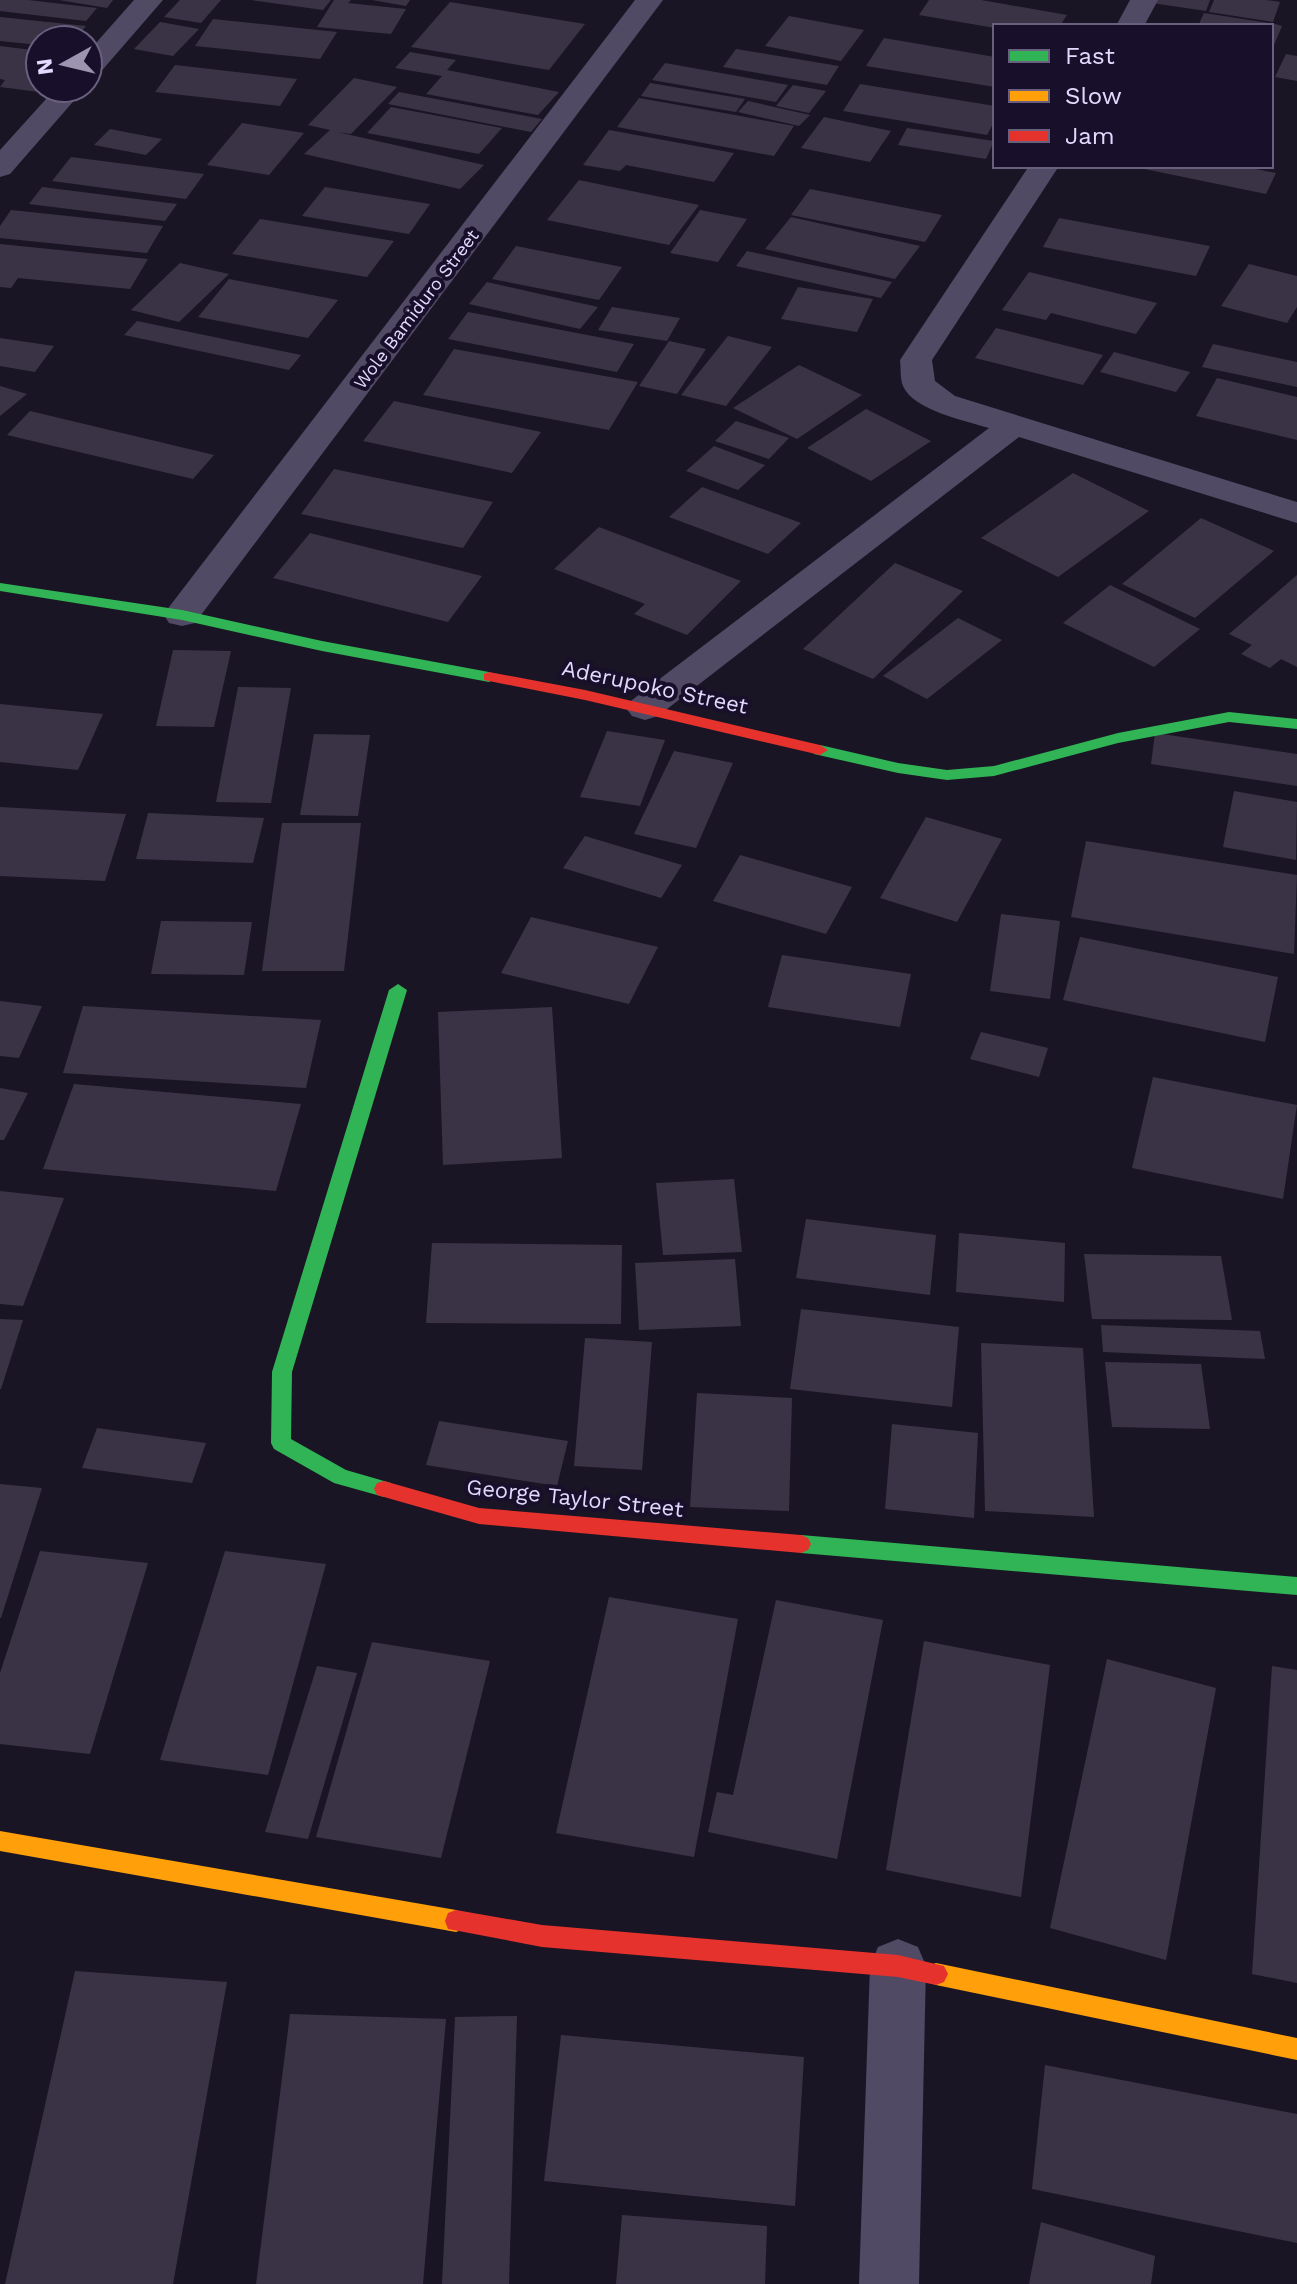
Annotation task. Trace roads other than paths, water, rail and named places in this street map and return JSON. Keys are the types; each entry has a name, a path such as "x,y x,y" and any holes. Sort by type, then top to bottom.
{"street":[{"path":"104,51 149,0"},
{"name":"Wole Bamiduro Street","path":"182,615 649,0"},
{"path":"1131,24 1144,0"},
{"path":"4,157 55,104"},
{"path":"1043,168 916,360 919,385 943,403 1297,513"},
{"path":"645,708 1015,424"},
{"name":"Aderupoko Street","path":"0,587 182,615 645,708 898,768 947,775 994,771 1118,738 1229,717 1297,724"},
{"name":"George Taylor Street","path":"398,990 282,1372 281,1443 341,1477 479,1516 1297,1586"},
{"path":"0,1841 542,1936 898,1966 1297,2049"},
{"path":"889,2284 898,1966"}]}
